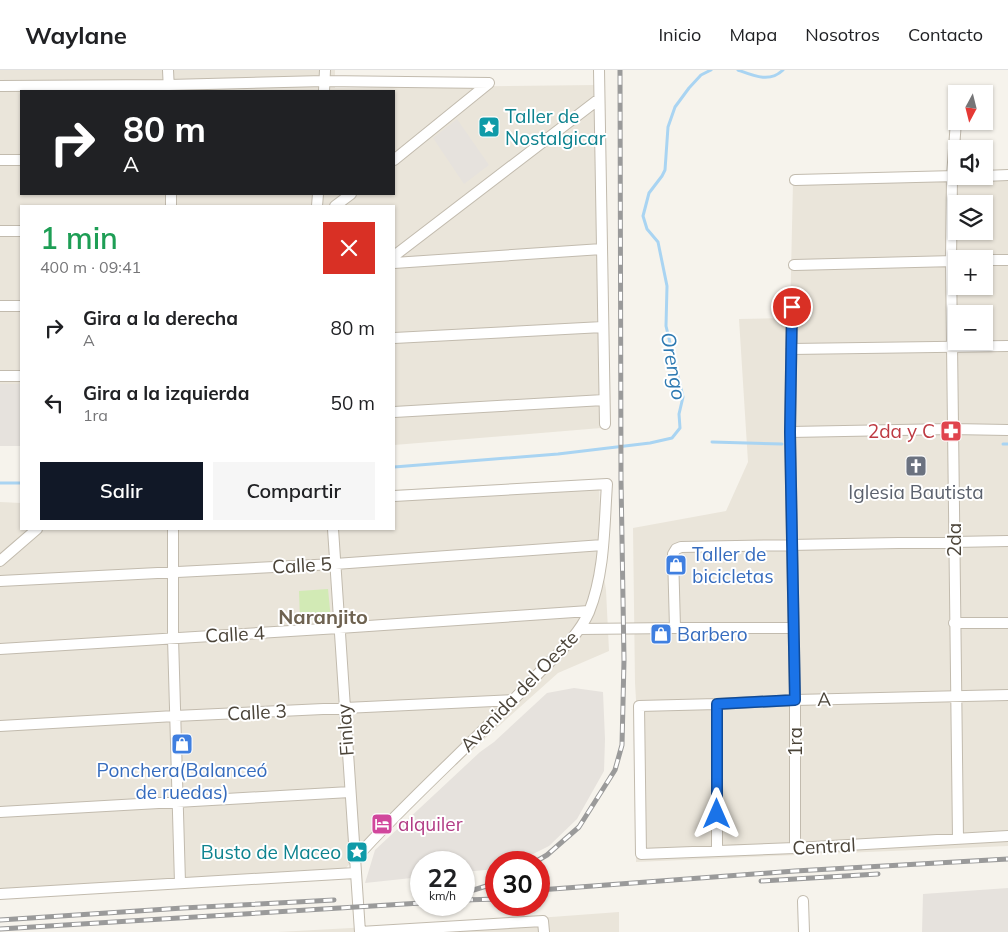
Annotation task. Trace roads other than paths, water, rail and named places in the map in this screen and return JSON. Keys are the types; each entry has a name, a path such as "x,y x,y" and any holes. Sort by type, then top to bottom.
{"street":[{"path":"168,70 169,88"},
{"path":"324,86 325,70"},
{"path":"599,70 604,424"},
{"path":"0,86 169,88 489,83 395,159"},
{"path":"395,255 599,99"},
{"path":"0,160 20,160"},
{"path":"993,176 1008,175"},
{"path":"794,180 948,176"},
{"name":"2da","path":"953,250 954,185"},
{"path":"336,205 350,195"},
{"path":"0,231 20,231"},
{"path":"395,263 602,249"},
{"path":"993,260 1008,260"},
{"path":"794,265 948,261"},
{"path":"0,306 20,306"},
{"name":"1ra","path":"792,307 790,432 795,700 795,848"},
{"path":"395,338 603,327"},
{"path":"993,346 1008,346"},
{"path":"791,349 948,347"},
{"name":"2da","path":"952,350 958,839"},
{"path":"0,376 20,376"},
{"path":"395,412 604,400"},
{"path":"790,432 952,429 1008,430"},
{"name":"Avenida del Oeste","path":"354,860 514,700 580,629 589,610 599,576 604,545 606,484 395,496"},
{"path":"0,561 36,530"},
{"path":"173,530 173,638 180,883"},
{"name":"Finlay","path":"333,530 343,707 360,932"},
{"path":"675,628 673,554 676,549 681,547 1008,541"},
{"name":"Calle 5","path":"0,581 335,564 604,545"},
{"name":"Calle 4","path":"0,648 339,628 589,610"},
{"path":"954,623 1008,623"},
{"path":"580,629 793,628"},
{"name":"A","path":"640,854 639,706 1008,695"},
{"name":"Calle 3","path":"0,726 343,707 514,700"},
{"path":"717,704 717,850"},
{"path":"0,812 350,792"},
{"name":"Central","path":"640,854 795,848 1008,836"},
{"path":"0,894 355,874"},
{"path":"803,901 804,932"},
{"path":"360,932 543,921 544,932"}],"waterway":[{"name":"Orengo","path":"395,467 558,454 650,443 672,438 680,428 679,414 683,397 666,326 667,286 658,242 647,229 643,216 649,193 665,170 668,127 675,107 701,75 711,70"},
{"name":"Orengo","path":"738,70 762,77 773,76 783,70"},
{"path":"712,442 782,444"},
{"path":"1003,444 1008,444"},
{"name":"Orengo","path":"0,483 20,483"}],"railway":[{"path":"550,852 579,827 615,770 622,745 624,660 621,479 620,70"},
{"path":"550,889 795,871 1008,859"},
{"path":"761,881 878,874"},
{"path":"475,890 485,886"},
{"path":"475,900 485,899"},
{"path":"0,920 334,900"},
{"path":"0,929 410,904"}],"place":[{"name":"Taller de Nostalgicar","path":"489,127"},
{"name":"2da y C","path":"951,431"},
{"name":"Iglesia Bautista","path":"916,466"},
{"name":"Taller de bicicletas","path":"676,565"},
{"name":"Barbero","path":"661,634"},
{"name":"Ponchera(Balanceó de ruedas)","path":"182,744"},
{"name":"alquiler","path":"382,824"},
{"name":"Busto de Maceo","path":"357,852"}],"district":[{"name":"Naranjito","path":"323,616"}]}
